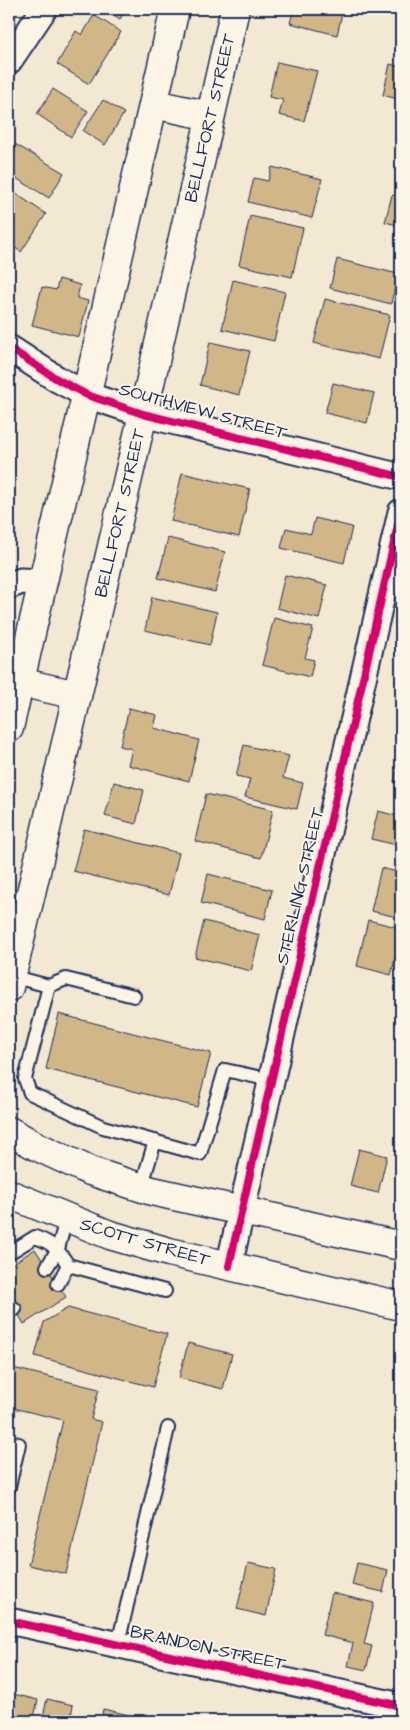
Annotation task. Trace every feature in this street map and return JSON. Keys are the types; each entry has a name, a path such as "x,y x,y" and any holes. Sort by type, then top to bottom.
{"main road":[{"path":"9,728 41,582 87,394 175,9"},
{"name":"BELLFORT STREET","path":"10,982 143,414 235,9"},
{"path":"154,104 210,116"},
{"path":"19,682 77,695"},
{"path":"9,1131 90,1171 141,1188 401,1246"},
{"name":"SCOTT STREET","path":"9,1194 66,1219 110,1235 169,1252 401,1306"}],"street":[{"path":"9,61 44,9"},
{"name":"SOUTHVIEW STREET","path":"9,348 57,379 87,394 143,414 401,476"},
{"name":"STERLING STREET","path":"229,1266 401,512"},
{"path":"9,586 20,581 41,582"},
{"name":"BRANDON STREET","path":"9,1621 401,1706"}],"lane":[{"path":"10,982 49,986 66,979 134,996"},
{"path":"49,986 24,1078 30,1093 103,1127 200,1154 225,1070 271,1080"},
{"path":"141,1188 155,1141"},
{"path":"47,1267 58,1249 66,1219"},
{"path":"9,1253 35,1236 47,1241 58,1249 68,1266 165,1291"},
{"path":"58,1284 68,1266"},
{"path":"118,1644 168,1428"},
{"path":"9,1442 19,1444 9,1487"}],"building":[{"path":"105,9 126,9 120,19"},
{"path":"294,9 343,9 337,35 290,23"},
{"path":"94,15 121,32 89,84 57,64 76,31 82,35"},
{"path":"277,62 317,71 304,121 279,115 283,100 269,97"},
{"path":"390,64 401,67 401,100 383,95"},
{"path":"53,89 88,111 71,137 37,114"},
{"path":"103,100 124,113 105,145 83,131"},
{"path":"15,144 64,173 49,198 9,174 9,154"},
{"path":"272,167 322,179 312,218 248,202 254,178 268,181"},
{"path":"9,189 46,214 21,252 9,243"},
{"path":"392,195 401,197 401,226 385,222"},
{"path":"250,216 303,228 292,277 239,265"},
{"path":"337,259 398,274 391,304 330,288"},
{"path":"59,279 80,285 77,298 88,301 79,337 32,325 42,287 56,290"},
{"path":"233,280 285,292 274,341 222,329"},
{"path":"325,299 390,315 379,359 314,343"},
{"path":"210,342 250,351 239,395 200,385"},
{"path":"333,383 374,393 367,423 325,413"},
{"path":"182,473 250,489 239,537 171,521"},
{"path":"315,518 352,527 344,563 281,548 286,528 311,534"},
{"path":"168,538 225,552 215,592 158,578"},
{"path":"285,575 327,585 319,619 277,608"},
{"path":"152,597 217,612 210,645 145,630"},
{"path":"274,618 313,628 305,658 314,660 310,677 262,665"},
{"path":"129,708 157,715 154,728 199,740 189,781 128,765 132,749 120,746"},
{"path":"244,745 289,756 283,778 303,783 297,809 245,797 250,779 236,776"},
{"path":"401,755 401,784 394,782"},
{"path":"114,782 144,790 136,824 105,816"},
{"path":"206,794 273,810 261,858 195,841"},
{"path":"378,811 401,817 401,846 371,839"},
{"path":"84,829 179,853 169,895 73,871"},
{"path":"381,868 401,873 401,918 371,911"},
{"path":"208,874 272,890 265,919 201,903"},
{"path":"368,920 401,928 391,975 357,966"},
{"path":"204,921 260,935 251,971 195,957"},
{"path":"59,1014 211,1053 197,1107 46,1069"},
{"path":"359,1149 387,1156 378,1193 350,1186"},
{"path":"35,1249 66,1297 24,1324 9,1298 9,1266"},
{"path":"68,1308 167,1334 153,1387 35,1356 44,1322"},
{"path":"188,1343 232,1354 223,1389 179,1378"},
{"path":"9,1367 99,1389 91,1419 102,1422 66,1574 28,1565 63,1420 9,1407"},
{"path":"401,1418 401,1443 396,1441"},
{"path":"248,1563 276,1569 266,1616 237,1609"},
{"path":"357,1563 388,1570 383,1592 352,1585"},
{"path":"332,1593 374,1603 364,1644 372,1646 366,1670 348,1666 353,1643 322,1635"},
{"path":"9,1693 38,1700 33,1721 9,1721"},
{"path":"47,1699 73,1705 70,1721 42,1721"},
{"path":"103,1709 129,1715 128,1721 101,1721"}],"cycle path":[{"path":"9,348 57,379 87,395 143,414 401,477"},
{"path":"229,1266 401,512"},
{"path":"9,1621 401,1706"}]}
